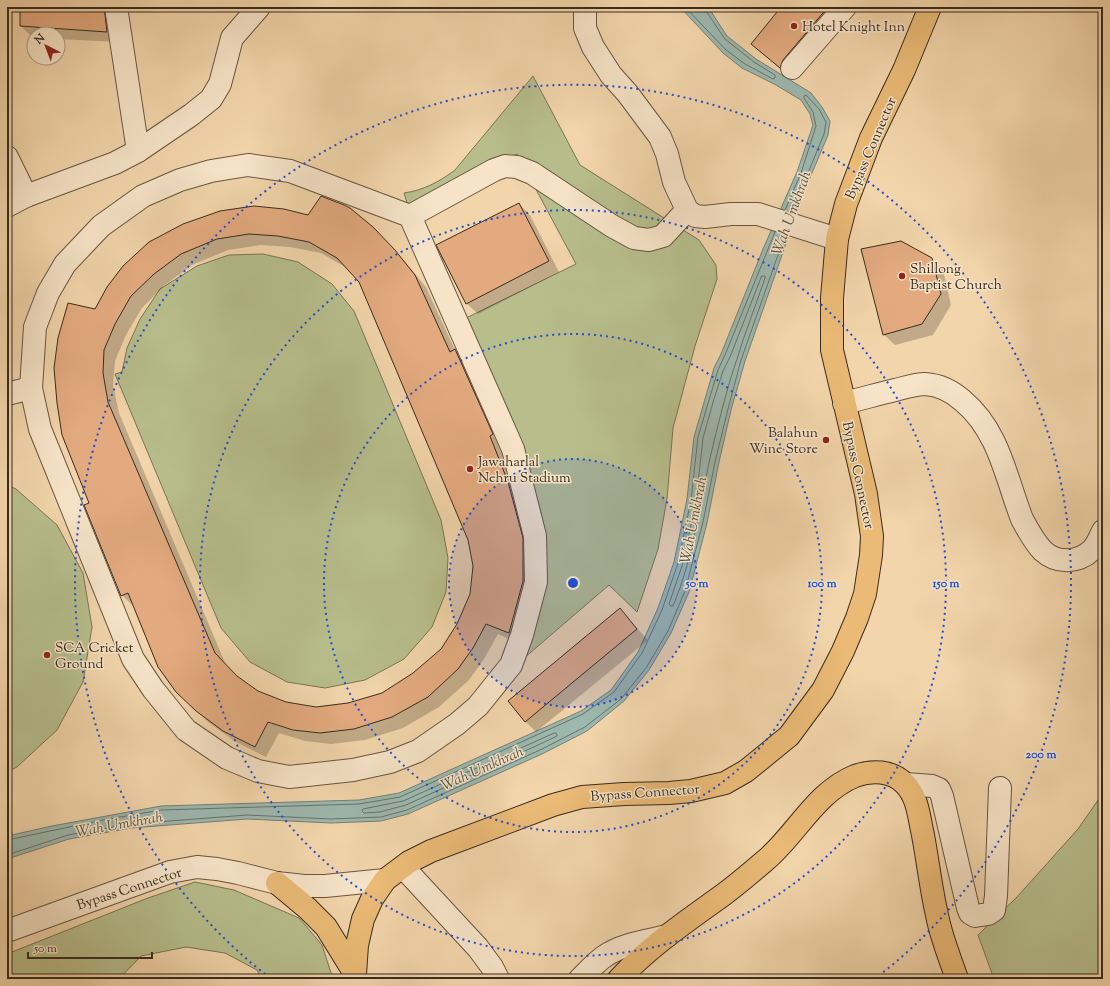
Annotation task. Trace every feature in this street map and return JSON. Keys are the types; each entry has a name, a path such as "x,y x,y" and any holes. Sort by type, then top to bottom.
{"main road":[{"name":"Bypass Connector","path":"386,880 403,867 431,851 553,805 582,797 624,794 669,794 691,791 725,783 746,772 789,736 823,690 844,651 865,594 869,575 872,536 866,494 836,372 832,343 832,298 837,239 846,204 871,138 904,70 930,7"},
{"path":"620,979 630,968 667,936 724,894 769,857 819,801 838,785 855,776 882,772 895,776 906,784 913,795 918,812 937,917 957,979"},
{"path":"355,977 357,945 363,919 372,899 386,880"},
{"path":"277,883 307,908 326,928 355,977"}],"street":[{"path":"116,7 138,151"},
{"path":"7,158 16,201 115,163 138,151 191,115 211,99 220,84 232,38 259,7"},
{"path":"586,7 585,28 593,47 611,75 660,137 667,154 674,182 687,210 695,216 705,217 744,213 758,214 837,239"},
{"path":"792,68 845,7"},
{"path":"248,165 290,172 410,216 513,449 535,536 536,582 522,635 511,665 478,706 457,724 418,751 390,762 353,770 289,777 258,771 227,758 186,730 153,689 133,659 40,429 31,388 35,327 48,293 65,264 101,226 143,196 180,180 211,171 248,165"},
{"path":"410,216 504,166 517,167 532,173 612,226 634,238 649,240 663,236 687,210"},
{"path":"844,403 906,387 924,384 938,386 950,391 970,407 988,430 996,445 1022,519 1027,529 1042,550 1060,560 1074,560 1093,549 1103,531"},
{"path":"7,394 31,388"},
{"path":"906,784 932,786 939,789 942,796 968,908 970,913 975,916 988,914 994,910 996,896 1000,788"},
{"name":"Bypass Connector","path":"7,931 170,872 197,867 238,873 277,883 304,886 325,886 386,880"},
{"path":"403,867 478,948 492,966 498,979"},
{"path":"580,979 590,968 606,955 625,947 667,936"}],"green space":[{"path":"533,76 580,165 699,240 716,265 717,279 695,346 673,428 667,499 658,549 637,612 609,585 502,677 545,559 541,513 532,481 460,321 576,264 517,154 409,209 404,193 431,185 455,170"},
{"path":"263,254 298,262 332,284 354,311 441,520 448,558 446,592 432,627 404,659 365,680 325,688 287,682 250,662 221,628 115,374 122,372 127,348 140,319 160,289 197,266 229,255"},
{"name":"SCA Cricket Ground","path":"7,485 16,489 57,525 83,573 92,627 83,682 57,730 17,767 7,772"},
{"path":"1103,793 1103,979 994,979 978,935 1017,897 1078,829"},
{"path":"195,882 234,890 299,918 322,945 333,979 262,979 257,970 225,953 186,947 141,956 119,979 7,979 7,954 148,898"}],"water":[{"name":"Wah Umkhrah","path":"680,7 708,7 727,36 756,59 811,93 822,107 830,121 828,135 804,192 745,361 731,410 707,523 689,592 671,633 649,670 624,701 587,731 542,754 408,814 381,821 331,823 247,819 131,828 69,839 7,859 7,836 52,826 161,806 359,800 399,793 581,711 611,690 638,652 658,608 674,562 687,499 694,437 714,368 763,249 797,172 813,125 810,114 801,100 776,85 742,68 723,53"}],"building":[{"path":"20,7 104,7 107,32 66,29 66,26 20,26"},
{"name":"Hotel Knight Inn","path":"781,7 828,7 783,60 780,68 751,44"},
{"name":"Jawaharlal Nehru Stadium","path":"321,196 350,208 373,227 395,250 415,275 450,352 455,349 493,434 490,436 508,482 523,538 523,581 509,633 486,624 473,648 458,669 428,697 392,717 354,729 320,733 293,730 268,722 255,747 223,731 196,711 176,692 158,667 128,593 121,596 84,505 89,503 62,435 54,368 58,338 68,303 95,309 107,287 123,266 149,242 183,224 220,211 254,206 284,209 308,215","holes":["249,234 278,236 309,242 337,258 359,282 468,540 473,566 470,594 457,624 441,649 413,673 382,693 348,703 316,707 286,702 258,691 237,676 215,653 108,402 103,373 104,350 115,324 131,296 154,274 181,254 217,239"]},
{"path":"519,203 549,261 466,304 436,245"},
{"name":"Shillong Baptist Church","path":"901,241 932,258 941,294 922,324 883,335 861,249"},
{"path":"620,608 637,629 525,722 508,701"}],"place":[{"name":"Hotel Knight Inn","path":"794,26"},
{"name":"Shillong Baptist Church","path":"902,276"},
{"name":"Balahun Wine Store","path":"826,440"},
{"name":"Jawaharlal Nehru Stadium","path":"470,469"},
{"name":"SCA Cricket Ground","path":"47,655"}]}
